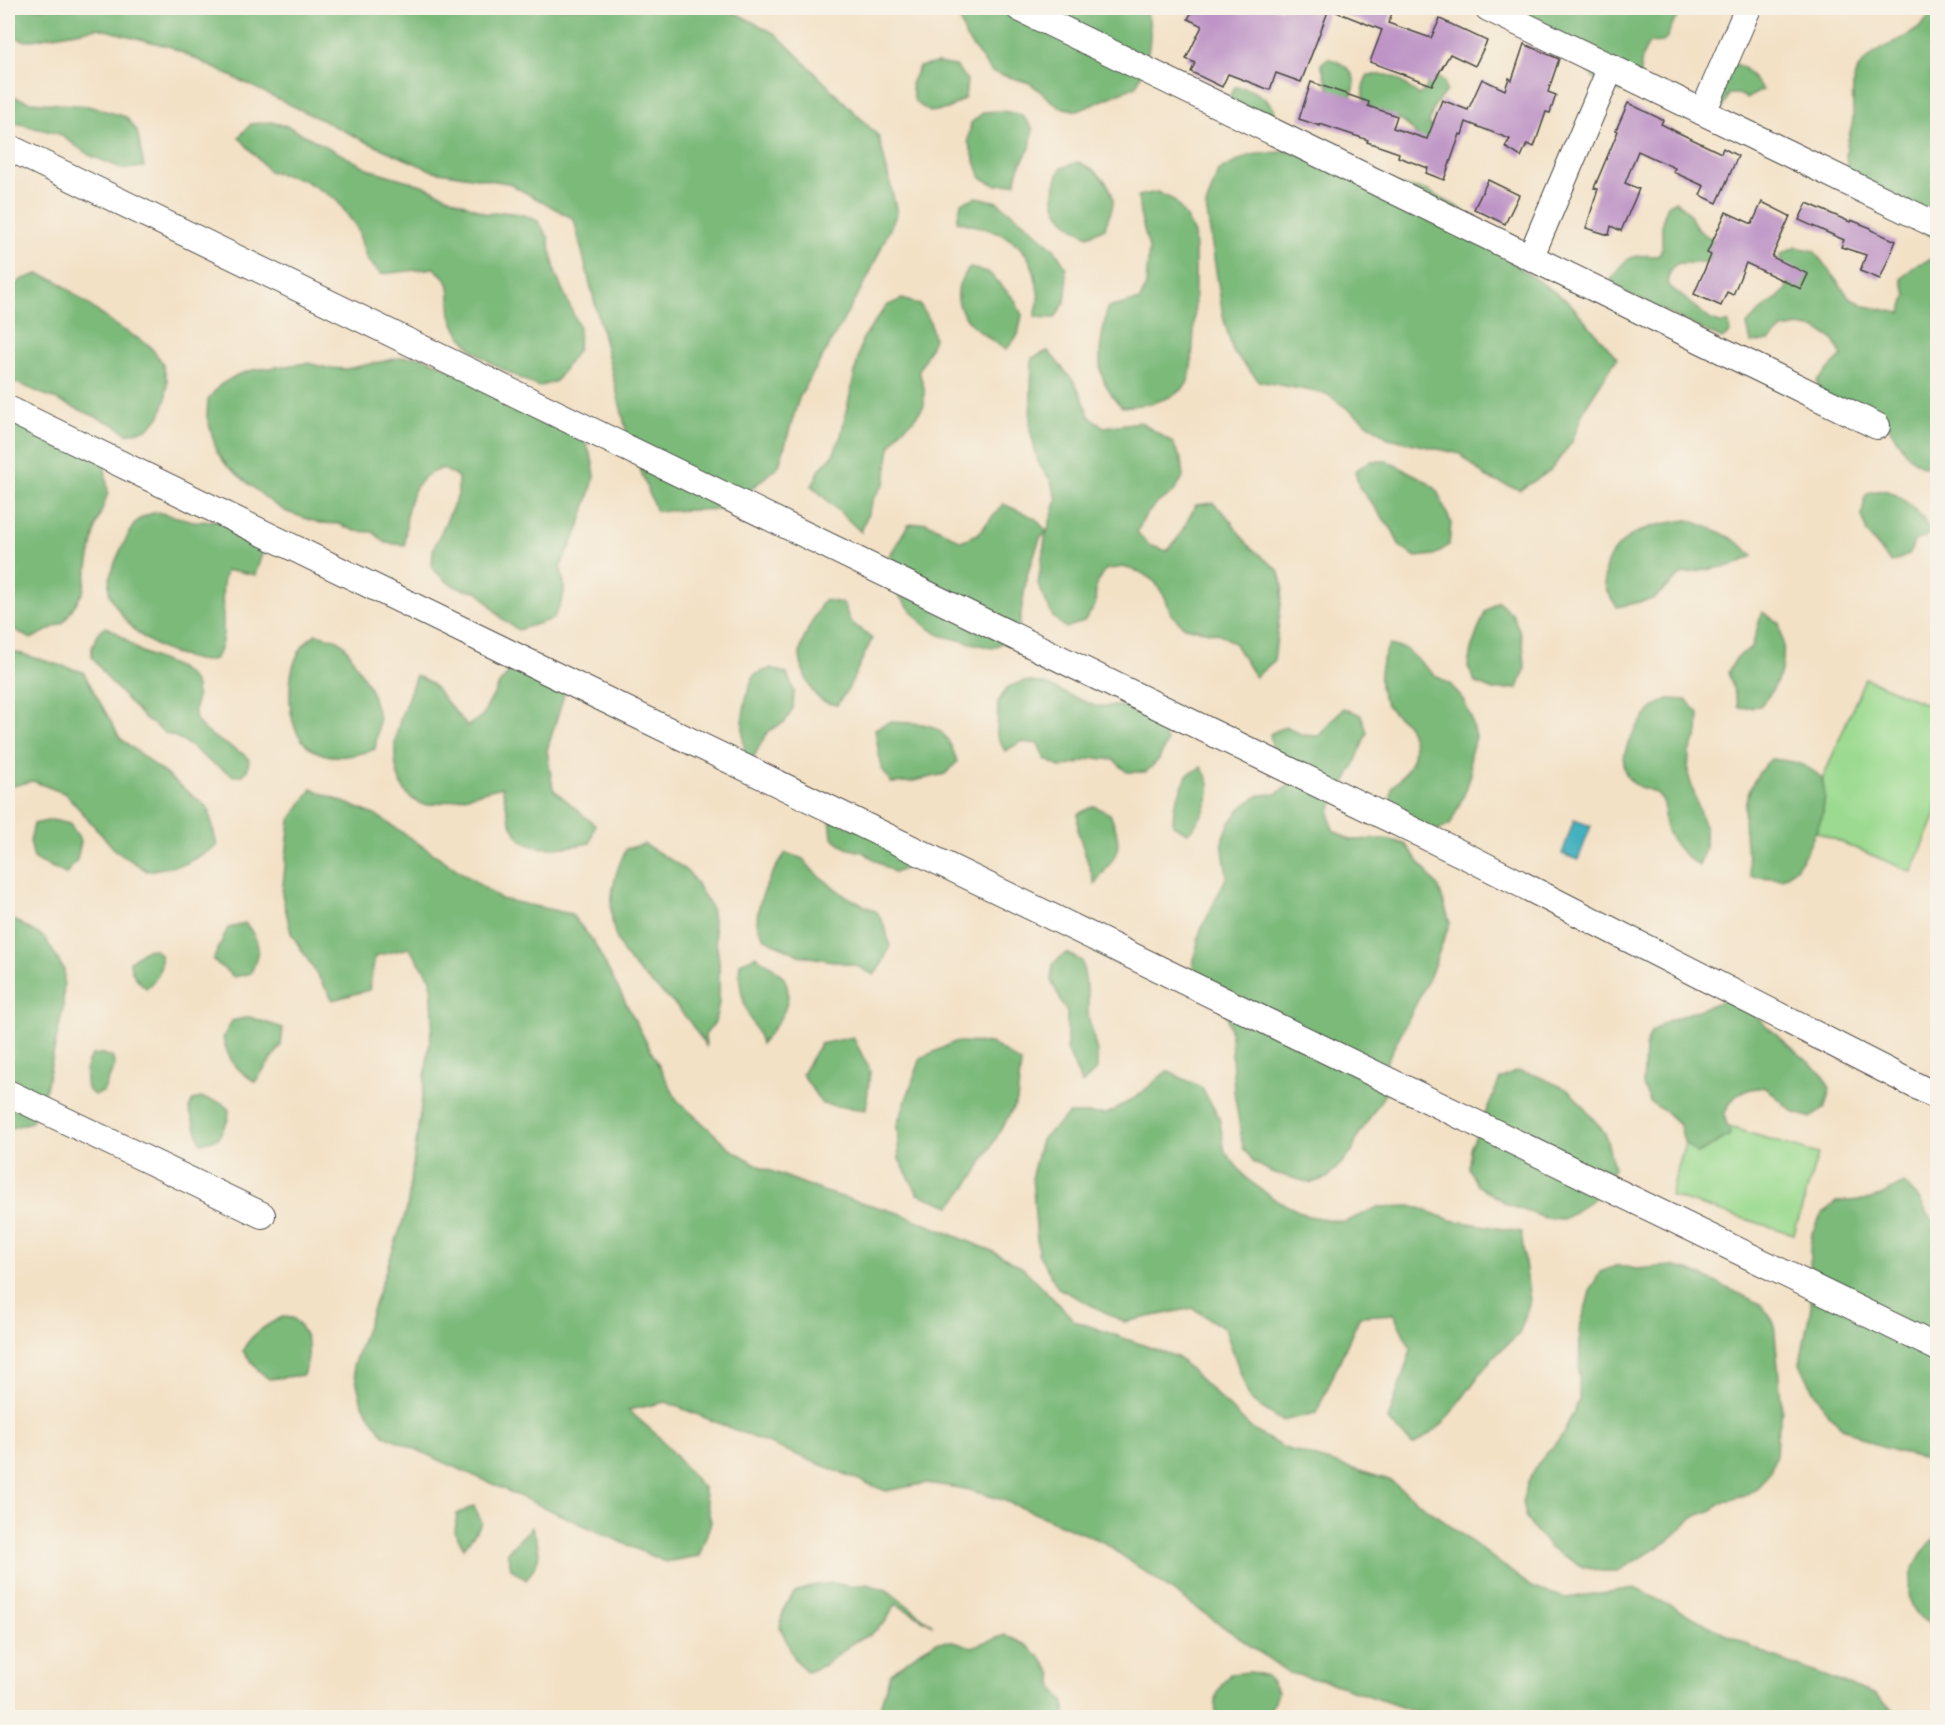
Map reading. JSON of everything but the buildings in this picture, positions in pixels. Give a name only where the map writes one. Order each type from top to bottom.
[{"type":"street","points":[[1019,8],[1877,426]]},
{"type":"street","points":[[1488,8],[1938,226]]},
{"type":"street","points":[[1704,112],[1748,8]]},
{"type":"street","points":[[1531,256],[1611,67]]},
{"type":"street","points":[[8,147],[1472,859],[1938,1096]]},
{"type":"street","points":[[8,409],[1938,1348]]},
{"type":"street","points":[[8,1093],[262,1215]]},
{"type":"green space","points":[[8,8],[726,8],[776,34],[879,137],[897,213],[868,277],[799,398],[779,465],[728,509],[656,511],[629,441],[574,219],[508,183],[433,171],[369,143],[171,47],[98,28],[26,41],[8,35]]},
{"type":"green space","points":[[956,8],[1145,8],[1150,27],[1147,58],[1136,86],[1078,111],[1059,107],[1030,83],[992,72],[966,38]]},
{"type":"green space","points":[[1484,8],[1687,8],[1674,21],[1663,42],[1649,43],[1642,59],[1638,88],[1621,92],[1599,83],[1579,58]]},
{"type":"green space","points":[[1931,8],[1937,8],[1937,239],[1895,217],[1849,183],[1846,160],[1853,119],[1853,86],[1859,68],[1876,52],[1920,27]]},
{"type":"green space","points":[[1328,58],[1342,64],[1352,73],[1354,85],[1349,100],[1329,89],[1321,64]]},
{"type":"green space","points":[[937,63],[955,66],[967,80],[965,98],[948,109],[930,112],[915,102],[911,84],[919,67]]},
{"type":"green space","points":[[1735,64],[1744,68],[1763,90],[1747,98],[1738,94],[1729,94],[1721,112],[1708,86]]},
{"type":"green space","points":[[1368,75],[1387,75],[1396,78],[1419,95],[1426,89],[1428,80],[1436,76],[1444,82],[1446,91],[1434,106],[1429,124],[1441,138],[1422,144],[1412,129],[1402,121],[1369,106],[1364,99],[1363,91]]},
{"type":"green space","points":[[1235,87],[1246,88],[1261,96],[1274,108],[1274,117],[1252,116],[1231,103],[1230,95]]},
{"type":"green space","points":[[8,95],[30,102],[88,106],[126,117],[137,131],[144,167],[124,169],[89,155],[59,134],[8,121]]},
{"type":"green space","points":[[1002,111],[1022,115],[1033,129],[1030,148],[1020,165],[1015,183],[996,185],[981,178],[968,141],[971,123],[984,112]]},
{"type":"green space","points":[[271,122],[287,126],[371,170],[422,185],[487,214],[503,212],[521,214],[538,221],[548,237],[556,275],[579,327],[578,349],[556,381],[539,387],[499,368],[475,351],[457,328],[451,314],[449,285],[434,268],[381,274],[367,260],[357,228],[336,199],[304,180],[269,171],[239,137],[251,124]]},
{"type":"green space","points":[[1289,151],[1357,177],[1428,191],[1460,208],[1508,260],[1569,302],[1617,358],[1584,409],[1572,442],[1550,471],[1520,490],[1487,478],[1460,454],[1388,438],[1327,394],[1259,381],[1233,352],[1223,316],[1206,206],[1218,171],[1250,155]]},
{"type":"green space","points":[[1078,162],[1101,176],[1112,193],[1113,200],[1105,228],[1088,236],[1068,223],[1057,209],[1054,200],[1056,180],[1061,168]]},
{"type":"green space","points":[[1157,192],[1174,200],[1194,234],[1195,301],[1192,362],[1186,385],[1180,391],[1157,402],[1122,407],[1112,395],[1101,372],[1102,336],[1107,308],[1140,300],[1146,285],[1149,248],[1138,196]]},
{"type":"green space","points":[[977,197],[997,202],[1029,226],[1056,251],[1065,266],[1067,284],[1065,302],[1055,318],[1035,317],[1038,296],[1035,276],[1031,263],[1016,243],[995,232],[957,221],[961,203]]},
{"type":"green space","points":[[1675,201],[1686,209],[1698,229],[1721,248],[1707,261],[1677,264],[1669,274],[1667,284],[1711,320],[1729,323],[1730,333],[1722,339],[1625,292],[1611,280],[1620,266],[1629,259],[1658,256],[1662,248],[1662,222],[1668,205]]},
{"type":"green space","points":[[1796,247],[1814,251],[1849,297],[1865,306],[1901,313],[1907,295],[1901,279],[1916,265],[1937,257],[1937,469],[1920,465],[1906,453],[1886,423],[1820,400],[1817,381],[1842,356],[1833,339],[1817,329],[1799,326],[1782,329],[1769,341],[1751,343],[1747,325],[1787,289],[1787,271],[1779,255]]},
{"type":"green space","points":[[969,268],[988,272],[1014,299],[1022,315],[1018,335],[1006,350],[971,324],[960,307],[959,285]]},
{"type":"green space","points":[[38,274],[56,280],[115,325],[149,345],[162,362],[167,380],[166,398],[160,416],[147,429],[127,434],[115,425],[8,379],[8,291],[21,280]]},
{"type":"green space","points":[[902,299],[920,305],[930,321],[934,339],[919,371],[924,388],[924,406],[900,431],[890,447],[885,483],[874,497],[861,532],[812,486],[820,469],[833,455],[841,436],[862,340],[886,306]]},
{"type":"green space","points":[[1048,351],[1074,382],[1089,416],[1104,427],[1140,422],[1172,442],[1181,459],[1183,477],[1173,493],[1157,503],[1145,516],[1137,532],[1149,545],[1167,551],[1178,538],[1196,505],[1213,503],[1226,515],[1248,545],[1278,570],[1283,587],[1274,661],[1255,677],[1235,644],[1220,634],[1184,627],[1171,614],[1165,597],[1155,582],[1140,572],[1123,567],[1105,570],[1096,586],[1095,606],[1084,621],[1066,628],[1053,617],[1038,584],[1046,533],[1040,538],[1027,575],[1019,626],[1008,640],[992,648],[939,635],[923,624],[899,596],[891,576],[889,557],[908,525],[926,522],[961,541],[978,534],[1003,504],[1035,518],[1047,532],[1057,499],[1050,479],[1039,465],[1030,429],[1032,358]]},
{"type":"green space","points":[[404,357],[422,357],[578,423],[592,459],[595,476],[578,531],[560,567],[564,594],[553,619],[518,630],[502,619],[479,592],[464,590],[453,585],[432,568],[433,550],[458,495],[458,477],[442,468],[418,484],[410,500],[405,545],[386,543],[373,532],[355,531],[339,524],[320,523],[287,512],[272,503],[227,466],[217,452],[207,417],[208,399],[220,385],[237,375],[253,370],[308,363],[327,368],[346,369]]},
{"type":"green space","points":[[8,414],[104,459],[108,493],[96,526],[83,592],[64,622],[31,639],[8,626]]},
{"type":"green space","points":[[1370,461],[1387,461],[1421,478],[1436,489],[1451,523],[1449,545],[1434,555],[1416,557],[1400,547],[1393,531],[1359,487],[1355,471]]},
{"type":"green space","points":[[1882,490],[1896,495],[1910,505],[1922,518],[1929,531],[1928,536],[1914,541],[1910,554],[1891,563],[1867,533],[1862,516],[1865,497],[1868,493]]},
{"type":"green space","points":[[157,512],[197,522],[234,518],[263,541],[263,551],[255,575],[226,571],[222,593],[222,637],[216,658],[212,660],[203,661],[178,655],[147,640],[130,625],[110,596],[111,572],[132,527],[143,517]]},
{"type":"green space","points":[[1688,520],[1731,538],[1753,556],[1734,565],[1682,574],[1653,599],[1617,607],[1607,591],[1604,579],[1609,558],[1616,549],[1624,541],[1644,529]]},
{"type":"green space","points":[[824,600],[843,603],[850,621],[872,639],[848,689],[837,705],[824,701],[816,695],[806,677],[800,657],[804,640]]},
{"type":"green space","points":[[1498,601],[1512,614],[1520,632],[1525,670],[1518,688],[1493,690],[1476,683],[1468,667],[1471,649],[1485,612]]},
{"type":"green space","points":[[1762,612],[1779,623],[1783,647],[1782,667],[1774,687],[1760,706],[1739,708],[1728,672],[1737,657],[1752,647]]},
{"type":"green space","points":[[106,627],[140,651],[177,667],[190,677],[195,684],[197,694],[196,719],[204,730],[216,739],[249,758],[248,768],[243,775],[234,776],[143,717],[109,680],[92,657],[92,648],[99,631]]},
{"type":"green space","points":[[316,634],[338,640],[345,646],[371,690],[379,719],[375,749],[340,756],[325,755],[312,749],[302,740],[295,728],[291,711],[291,674],[299,652]]},
{"type":"green space","points":[[1389,645],[1406,649],[1433,674],[1451,685],[1464,701],[1476,737],[1470,755],[1471,774],[1466,790],[1450,825],[1433,832],[1398,822],[1390,805],[1392,787],[1409,767],[1414,744],[1408,726],[1393,712],[1382,694],[1380,670]]},
{"type":"green space","points":[[8,650],[83,672],[120,738],[208,808],[217,846],[185,864],[147,871],[116,851],[66,794],[33,781],[8,787]]},
{"type":"green space","points":[[513,668],[565,674],[564,695],[547,750],[553,789],[595,825],[590,843],[545,848],[536,847],[521,840],[511,822],[502,787],[426,805],[410,796],[400,781],[396,763],[396,736],[416,675],[432,684],[467,726],[482,716],[500,683]]},
{"type":"green space","points":[[771,668],[787,674],[794,691],[793,708],[785,722],[768,731],[748,767],[743,732],[746,698],[754,675]]},
{"type":"green space","points":[[1865,678],[1937,709],[1937,812],[1912,872],[1803,826]]},
{"type":"green space","points":[[1024,681],[1044,684],[1095,706],[1131,706],[1147,711],[1161,724],[1167,742],[1159,759],[1146,772],[1127,772],[1114,760],[1095,758],[1061,768],[1045,759],[1038,744],[1021,742],[1005,751],[997,736],[998,702],[1008,687]]},
{"type":"green space","points":[[1668,699],[1686,700],[1699,713],[1698,733],[1689,752],[1688,774],[1705,829],[1705,848],[1699,866],[1681,852],[1668,834],[1665,827],[1664,805],[1660,796],[1636,785],[1628,777],[1624,768],[1627,746],[1638,725],[1654,708]]},
{"type":"green space","points":[[1344,708],[1361,715],[1367,732],[1354,766],[1329,812],[1333,830],[1350,840],[1386,839],[1405,844],[1439,888],[1450,923],[1430,976],[1386,1063],[1388,1089],[1358,1136],[1352,1152],[1327,1178],[1311,1183],[1271,1172],[1254,1162],[1243,1148],[1234,1091],[1231,1035],[1227,1016],[1201,987],[1192,970],[1200,932],[1227,876],[1222,842],[1229,824],[1242,807],[1259,795],[1276,794],[1293,783],[1273,752],[1270,734],[1286,726],[1302,735],[1319,736]]},
{"type":"green space","points":[[889,722],[924,724],[940,731],[947,738],[957,762],[945,774],[909,782],[891,783],[881,767],[875,729]]},
{"type":"green space","points":[[1771,759],[1793,762],[1810,769],[1822,778],[1825,796],[1822,817],[1807,851],[1796,868],[1782,879],[1751,876],[1744,828],[1744,813],[1751,786],[1759,772]]},
{"type":"green space","points":[[1201,767],[1209,783],[1208,798],[1197,823],[1188,833],[1173,825],[1174,807],[1187,775]]},
{"type":"green space","points":[[312,789],[379,817],[501,899],[571,914],[593,941],[677,1100],[732,1150],[763,1168],[828,1193],[899,1213],[992,1251],[1023,1268],[1075,1321],[1177,1357],[1253,1430],[1284,1448],[1389,1480],[1533,1588],[1566,1598],[1635,1588],[1768,1655],[1876,1695],[1902,1717],[1430,1717],[1329,1682],[1289,1673],[1103,1542],[1003,1500],[966,1489],[927,1483],[886,1491],[666,1402],[628,1410],[657,1435],[703,1488],[711,1522],[699,1556],[665,1562],[384,1435],[362,1404],[353,1366],[407,1209],[433,1018],[431,979],[409,948],[375,956],[369,990],[333,1000],[291,933],[282,894],[290,820]]},
{"type":"green space","points":[[1094,806],[1110,814],[1118,844],[1113,858],[1095,884],[1078,832],[1078,814]]},
{"type":"green space","points":[[830,819],[906,848],[910,866],[895,873],[863,852],[846,848],[832,837]]},
{"type":"green space","points":[[52,820],[70,824],[81,841],[77,860],[66,874],[34,859],[30,841],[34,824]]},
{"type":"green space","points":[[644,844],[690,874],[711,907],[719,961],[719,1002],[715,1022],[705,1035],[706,1046],[678,1008],[628,959],[615,933],[611,905],[620,862],[626,849]]},
{"type":"green space","points":[[786,853],[803,859],[814,872],[844,895],[877,912],[885,927],[890,946],[874,975],[855,965],[799,955],[765,939],[757,923],[760,904],[771,876]]},
{"type":"green space","points":[[14,920],[45,938],[64,970],[63,1008],[46,1088],[32,1122],[8,1129],[8,924]]},
{"type":"green space","points":[[245,923],[257,941],[258,953],[251,973],[234,977],[213,960],[228,928]]},
{"type":"green space","points":[[155,949],[161,956],[161,966],[154,981],[146,988],[135,976],[130,961],[145,950]]},
{"type":"green space","points":[[1066,953],[1082,961],[1088,996],[1088,1015],[1097,1052],[1097,1069],[1082,1084],[1067,1049],[1067,1013],[1051,980],[1053,964]]},
{"type":"green space","points":[[756,956],[780,973],[788,989],[786,1006],[761,1044],[744,1003],[740,977],[740,963]]},
{"type":"green space","points":[[1733,997],[1820,1072],[1830,1088],[1825,1107],[1811,1118],[1793,1112],[1766,1087],[1740,1093],[1731,1101],[1724,1115],[1730,1135],[1698,1154],[1684,1142],[1680,1125],[1650,1102],[1643,1085],[1645,1048],[1651,1032],[1665,1022]]},
{"type":"green space","points":[[249,1017],[283,1028],[281,1046],[255,1082],[234,1064],[223,1038],[232,1021]]},
{"type":"green space","points":[[853,1037],[870,1071],[866,1110],[822,1104],[802,1074],[820,1044]]},
{"type":"green space","points":[[955,1042],[991,1043],[1021,1063],[1017,1101],[975,1175],[951,1206],[918,1194],[899,1159],[897,1125],[921,1058]]},
{"type":"green space","points":[[102,1054],[112,1057],[115,1065],[103,1092],[94,1095],[87,1089],[86,1067],[92,1055]]},
{"type":"green space","points":[[1167,1071],[1201,1087],[1219,1117],[1225,1152],[1247,1179],[1276,1200],[1308,1216],[1345,1222],[1378,1207],[1414,1206],[1450,1220],[1521,1232],[1530,1302],[1519,1334],[1492,1358],[1443,1424],[1413,1445],[1388,1420],[1411,1350],[1394,1314],[1360,1316],[1316,1413],[1282,1421],[1250,1400],[1225,1329],[1193,1308],[1124,1322],[1058,1288],[1038,1253],[1032,1175],[1041,1140],[1069,1114],[1107,1114],[1138,1096]]},
{"type":"green space","points":[[1517,1071],[1535,1075],[1569,1090],[1605,1133],[1614,1168],[1606,1185],[1594,1198],[1564,1219],[1545,1218],[1509,1205],[1477,1185],[1469,1169],[1470,1149],[1500,1079]]},
{"type":"green space","points":[[202,1098],[222,1103],[229,1110],[228,1120],[218,1138],[201,1143],[189,1109],[193,1100]]},
{"type":"green space","points":[[1693,1116],[1818,1154],[1794,1234],[1670,1196]]},
{"type":"green space","points":[[1904,1183],[1917,1196],[1937,1229],[1937,1463],[1875,1445],[1842,1427],[1828,1414],[1800,1363],[1811,1306],[1812,1233],[1822,1214],[1836,1202],[1873,1199]]},
{"type":"green space","points":[[1618,1265],[1636,1269],[1672,1266],[1692,1271],[1761,1304],[1774,1322],[1782,1412],[1776,1454],[1770,1471],[1759,1486],[1744,1496],[1726,1501],[1710,1511],[1693,1517],[1667,1542],[1618,1571],[1601,1571],[1583,1567],[1550,1548],[1526,1519],[1522,1502],[1528,1482],[1537,1465],[1561,1437],[1579,1401],[1580,1327],[1591,1288],[1600,1272]]},
{"type":"green space","points":[[283,1317],[293,1318],[299,1324],[308,1345],[308,1359],[303,1375],[269,1379],[259,1371],[243,1351],[254,1335]]},
{"type":"green space","points":[[474,1506],[482,1523],[464,1548],[455,1532],[457,1514]]},
{"type":"green space","points":[[532,1527],[538,1543],[539,1555],[526,1580],[511,1568],[507,1552]]},
{"type":"green space","points":[[1937,1537],[1937,1629],[1918,1615],[1909,1595],[1912,1573],[1923,1553]]},
{"type":"green space","points":[[831,1583],[849,1586],[867,1584],[887,1590],[933,1625],[896,1604],[885,1622],[871,1634],[854,1642],[824,1665],[807,1672],[795,1659],[780,1627],[784,1608],[794,1593],[812,1586]]},
{"type":"green space","points":[[1005,1635],[1026,1645],[1041,1658],[1052,1674],[1054,1689],[1065,1703],[1065,1717],[881,1717],[879,1710],[890,1674],[920,1651],[937,1642],[954,1641],[972,1647]]},
{"type":"green space","points":[[1250,1672],[1267,1676],[1278,1691],[1267,1717],[1216,1717],[1217,1694],[1226,1679],[1230,1674]]},
{"type":"water","points":[[1574,820],[1591,826],[1578,860],[1562,854]]}]
